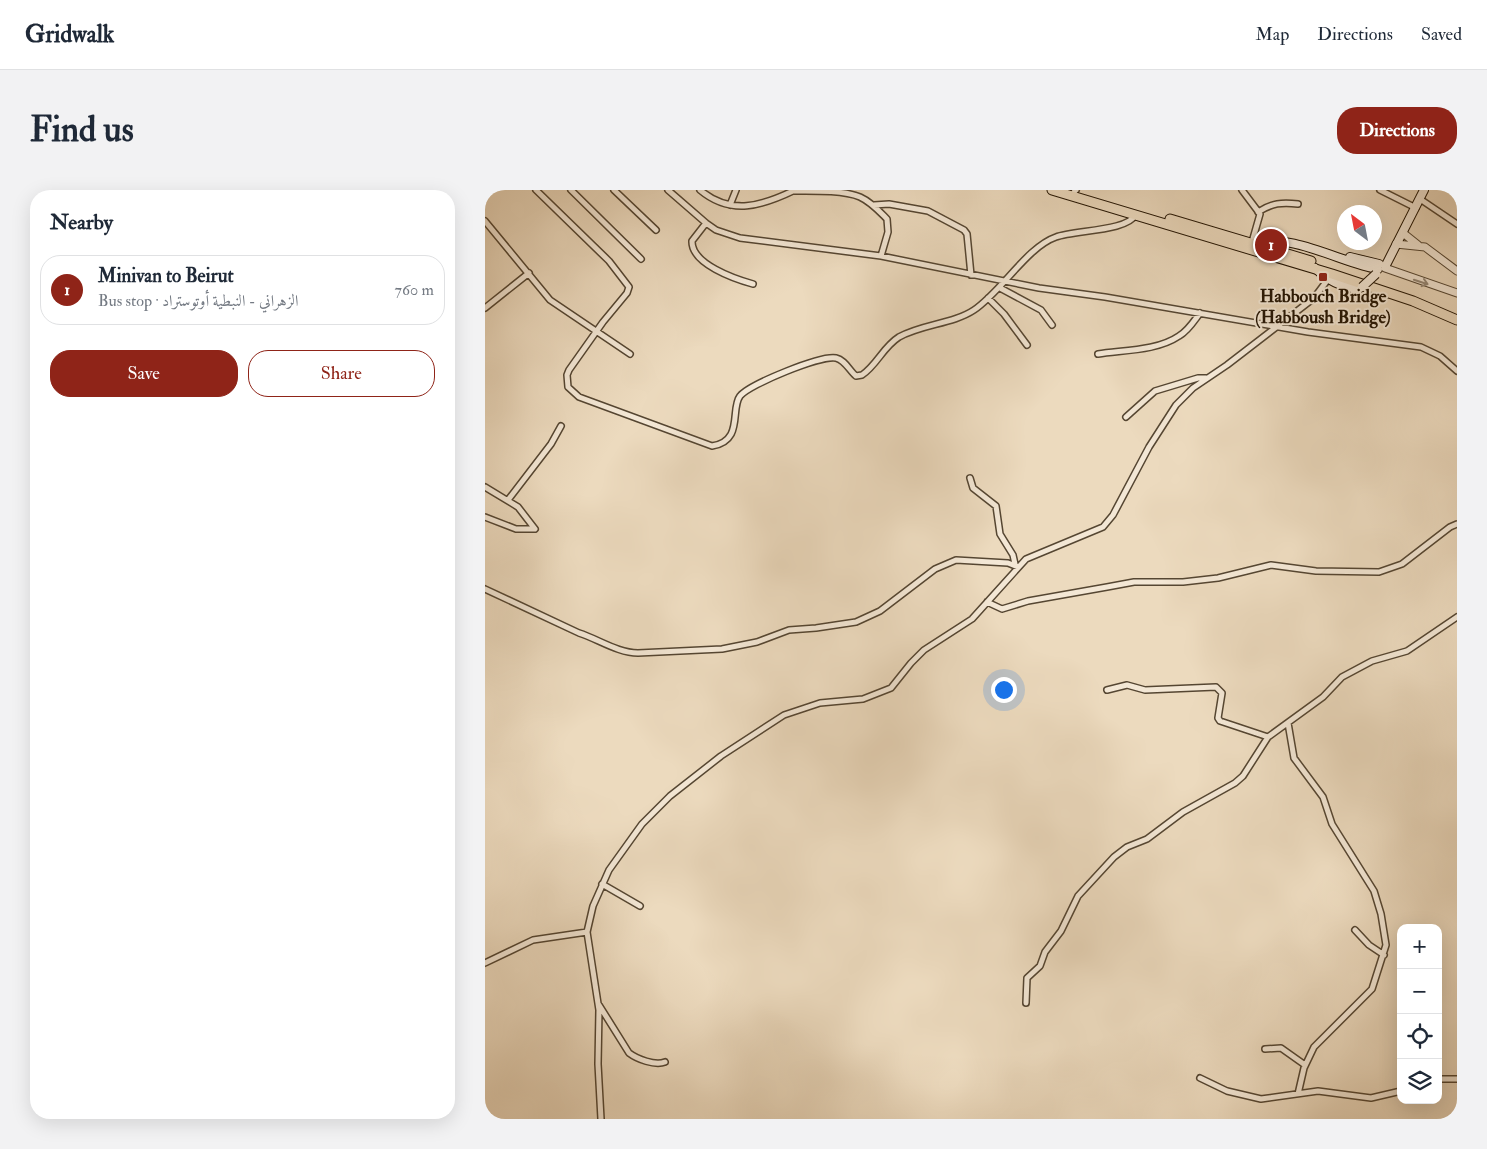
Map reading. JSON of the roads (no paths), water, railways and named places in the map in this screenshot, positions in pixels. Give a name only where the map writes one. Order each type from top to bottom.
[{"type":"highway","points":[[1052,190],[1074,192],[1135,215],[1315,268],[1330,277],[1413,301],[1457,320]]},
{"type":"highway","points":[[1095,201],[1257,244],[1457,313]]},
{"type":"main road","points":[[1330,277],[1354,289],[1362,286],[1381,268],[1403,234],[1424,190]]},
{"type":"main road","points":[[1257,244],[1279,240],[1331,254],[1341,260],[1381,268]]},
{"type":"street","points":[[536,190],[609,261],[628,283],[627,293],[597,330],[567,375],[568,387],[572,392],[712,446],[719,445],[732,431],[738,398],[743,393],[776,377],[819,360],[832,358],[842,360],[856,376],[862,375],[887,346],[899,337],[938,322],[966,315],[1000,288],[1037,248],[1047,242],[1072,233],[1127,223],[1135,215]]},
{"type":"street","points":[[571,190],[641,258]]},
{"type":"street","points":[[614,190],[657,230]]},
{"type":"street","points":[[668,190],[716,230],[740,238],[881,256],[1039,288],[1105,296],[1278,326],[1421,347],[1440,356],[1457,371]]},
{"type":"street","points":[[701,190],[719,203],[749,206],[794,190],[859,196],[874,205],[887,219],[888,232],[881,256]]},
{"type":"street","points":[[730,205],[736,190]]},
{"type":"street","points":[[1242,190],[1260,216],[1257,244]]},
{"type":"street","points":[[1380,190],[1416,208]]},
{"type":"street","points":[[1421,199],[1457,224]]},
{"type":"street","points":[[1258,212],[1275,203],[1298,204]]},
{"type":"street","points":[[874,205],[889,204],[928,211],[964,230],[967,236],[971,274]]},
{"type":"street","points":[[485,221],[550,300],[597,330],[629,354]]},
{"type":"street","points":[[706,223],[692,241],[694,249],[708,265],[716,270],[753,284]]},
{"type":"street","points":[[1403,234],[1418,245],[1435,253],[1457,271]]},
{"type":"street","points":[[1395,246],[1418,245]]},
{"type":"street","points":[[1381,268],[1457,293]]},
{"type":"street","points":[[485,308],[529,273]]},
{"type":"street","points":[[601,1119],[598,1005],[587,932],[590,914],[602,884],[616,859],[650,815],[670,796],[721,756],[793,711],[820,703],[863,700],[886,691],[895,684],[917,656],[965,625],[987,602],[1016,566],[1032,556],[1094,532],[1105,525],[1169,412],[1185,395],[1313,298],[1330,277]]},
{"type":"street","points":[[1000,288],[1041,310],[1052,325]]},
{"type":"street","points":[[988,298],[1004,314],[1027,345]]},
{"type":"street","points":[[1098,354],[1154,346],[1171,341],[1185,332],[1200,313]]},
{"type":"street","points":[[1125,417],[1155,391],[1198,378],[1207,378]]},
{"type":"street","points":[[508,500],[551,444],[561,426]]},
{"type":"street","points":[[970,478],[975,490],[990,499],[996,506],[1000,534],[1013,555],[1016,566]]},
{"type":"street","points":[[485,487],[518,507],[535,529],[516,529],[485,517]]},
{"type":"street","points":[[987,602],[1002,609],[1028,601],[1107,586],[1134,582],[1183,582],[1218,578],[1271,565],[1316,571],[1379,572],[1401,564],[1450,526],[1457,524]]},
{"type":"street","points":[[485,589],[579,634],[631,653],[723,650],[757,642],[789,630],[816,628],[869,618],[919,583],[935,569],[955,560],[1016,566]]},
{"type":"street","points":[[1026,1003],[1027,978],[1040,966],[1045,952],[1061,931],[1078,896],[1105,866],[1127,847],[1147,839],[1183,812],[1235,783],[1243,776],[1268,737],[1323,697],[1342,677],[1372,661],[1407,651],[1457,617]]},
{"type":"street","points":[[1107,690],[1127,685],[1145,690],[1216,687],[1222,693],[1218,715],[1220,721],[1268,737]]},
{"type":"street","points":[[1287,723],[1294,758],[1323,796],[1332,824],[1374,891],[1384,928],[1386,945],[1370,993],[1314,1047],[1305,1065],[1298,1094]]},
{"type":"street","points":[[602,884],[640,906]]},
{"type":"street","points":[[1355,930],[1369,945],[1384,955]]},
{"type":"street","points":[[485,963],[533,940],[587,932]]},
{"type":"street","points":[[598,1005],[629,1052],[637,1058],[657,1063],[665,1062]]},
{"type":"street","points":[[1265,1049],[1281,1048],[1305,1065]]},
{"type":"street","points":[[1200,1078],[1213,1086],[1253,1099],[1318,1091],[1371,1098],[1388,1096],[1397,1093]]},
{"type":"street","points":[[1442,1079],[1457,1079]]},
{"type":"place","name":"Minivan to Beirut","points":[[1271,245]]},
{"type":"place","name":"Habbouch Bridge (Habboush Bridge)","points":[[1323,277]]}]
